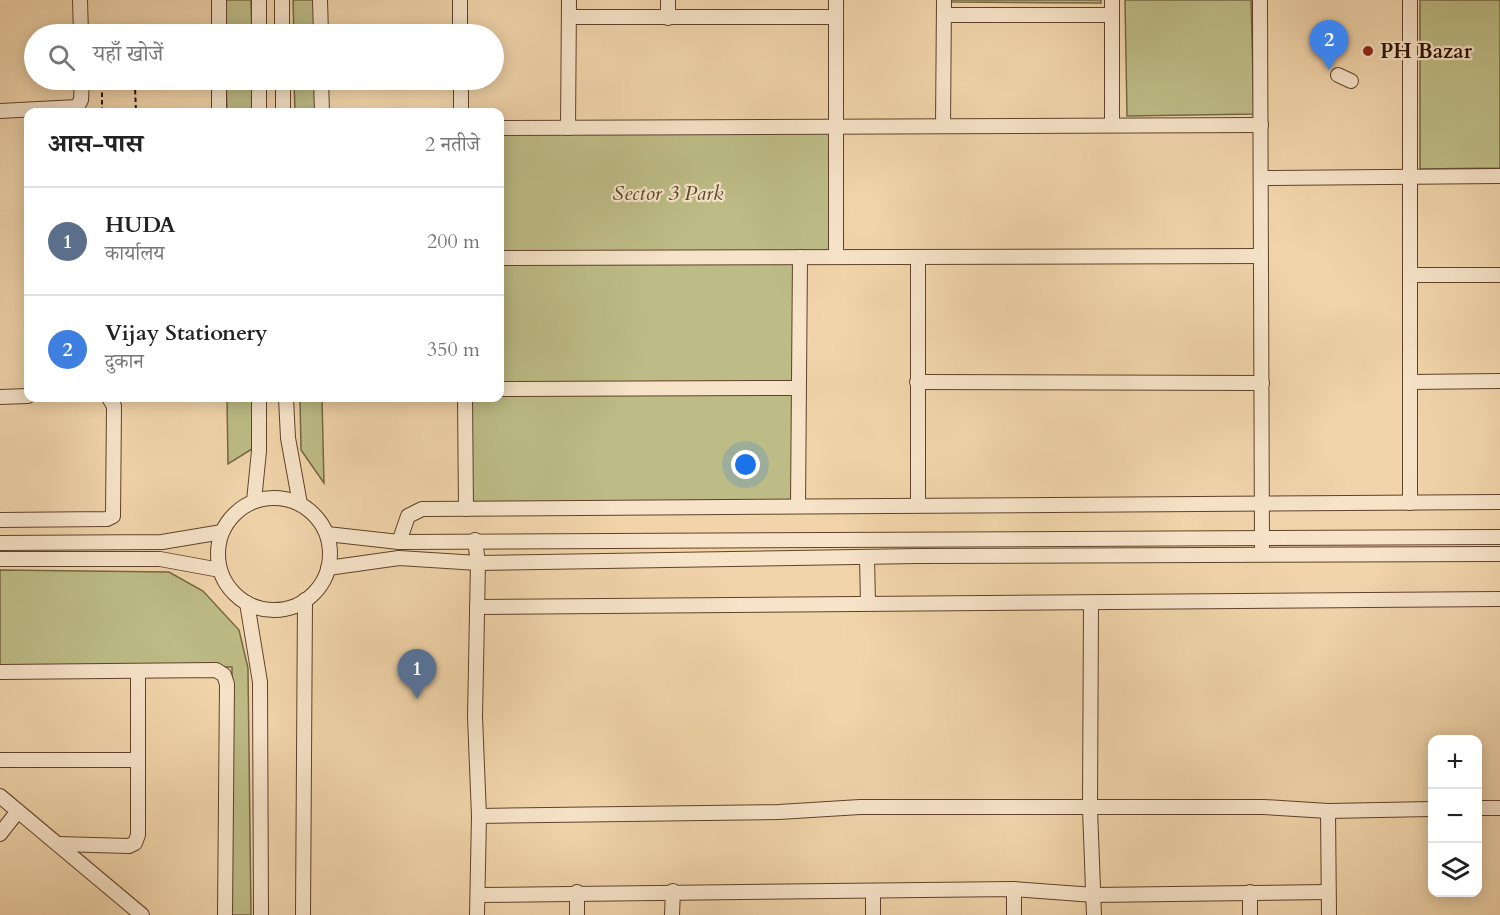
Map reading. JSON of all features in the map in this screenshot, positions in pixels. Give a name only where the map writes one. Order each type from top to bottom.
[{"type":"street","points":[[80,0],[81,24]]},
{"type":"street","points":[[219,0],[219,24]]},
{"type":"street","points":[[259,0],[259,24]]},
{"type":"street","points":[[282,0],[282,24]]},
{"type":"street","points":[[320,0],[321,24]]},
{"type":"street","points":[[460,0],[460,24]]},
{"type":"street","points":[[568,128],[569,0]]},
{"type":"street","points":[[668,0],[668,18]]},
{"type":"street","points":[[836,257],[837,0]]},
{"type":"street","points":[[943,126],[944,0]]},
{"type":"street","points":[[1112,0],[1112,125]]},
{"type":"street","points":[[1260,0],[1262,556]]},
{"type":"street","points":[[1410,0],[1410,503]]},
{"type":"street","points":[[944,15],[1112,15]]},
{"type":"street","points":[[569,16],[836,17]]},
{"type":"street","points":[[70,108],[77,107],[81,100],[82,90]]},
{"type":"street","points":[[219,90],[219,108]]},
{"type":"street","points":[[259,90],[259,108]]},
{"type":"street","points":[[283,90],[283,108]]},
{"type":"street","points":[[321,90],[321,108]]},
{"type":"street","points":[[460,90],[461,108]]},
{"type":"street","points":[[0,111],[24,111]]},
{"type":"street","points":[[504,128],[1261,125]]},
{"type":"street","points":[[1261,178],[1500,176]]},
{"type":"street","points":[[504,258],[1261,256]]},
{"type":"street","points":[[798,506],[800,257]]},
{"type":"street","points":[[918,257],[918,504]]},
{"type":"street","points":[[1410,275],[1500,275]]},
{"type":"street","points":[[1410,382],[1500,381]]},
{"type":"street","points":[[918,382],[1262,383]]},
{"type":"street","points":[[504,389],[798,388]]},
{"type":"street","points":[[0,397],[24,396]]},
{"type":"street","points":[[0,520],[107,519],[113,516],[114,406],[112,402]]},
{"type":"street","points":[[254,501],[259,451],[259,402]]},
{"type":"street","points":[[286,402],[288,438],[300,504]]},
{"type":"street","points":[[465,402],[466,509]]},
{"type":"street","points":[[277,498],[300,504],[311,512],[327,534],[330,551],[328,568],[323,581],[305,600],[276,610],[261,609],[247,603],[226,583],[220,570],[218,551],[222,532],[240,508],[254,501],[277,498]]},
{"type":"street","points":[[399,542],[408,516],[414,511],[466,509],[918,504],[1500,502]]},
{"type":"street","points":[[0,543],[162,542],[222,532]]},
{"type":"street","points":[[327,534],[399,542],[1500,537]]},
{"type":"street","points":[[474,540],[478,563],[475,717],[479,816],[477,915]]},
{"type":"street","points":[[328,568],[399,558],[478,563],[1500,554]]},
{"type":"street","points":[[867,558],[868,603]]},
{"type":"street","points":[[0,559],[160,559],[220,570]]},
{"type":"street","points":[[477,607],[1500,599]]},
{"type":"street","points":[[303,915],[305,600]]},
{"type":"street","points":[[247,603],[260,682],[261,915]]},
{"type":"street","points":[[1091,603],[1090,809],[1094,915]]},
{"type":"street","points":[[0,672],[216,670],[224,675],[227,684],[225,915]]},
{"type":"street","points":[[58,843],[129,846],[135,843],[138,835],[138,671]]},
{"type":"street","points":[[0,760],[137,760]]},
{"type":"street","points":[[0,796],[142,915]]},
{"type":"street","points":[[479,816],[779,812],[860,807],[1090,809],[1264,807],[1328,811],[1428,809]]},
{"type":"street","points":[[1482,808],[1500,808]]},
{"type":"street","points":[[0,834],[18,811]]},
{"type":"street","points":[[1328,811],[1329,915]]},
{"type":"street","points":[[478,894],[1014,889],[1094,894],[1329,892]]},
{"type":"street","points":[[1014,889],[1014,915]]},
{"type":"street","points":[[672,915],[673,891]]},
{"type":"street","points":[[577,892],[577,915]]},
{"type":"street","points":[[873,892],[873,915]]},
{"type":"street","points":[[1250,892],[1250,915]]},
{"type":"path","points":[[102,90],[102,108]]},
{"type":"path","points":[[135,90],[135,108]]},
{"type":"green space","points":[[226,0],[251,0],[252,24],[226,24]]},
{"type":"green space","points":[[293,0],[315,0],[316,24],[294,24]]},
{"type":"green space","points":[[953,0],[1101,0],[1101,3],[953,2]]},
{"type":"green space","points":[[1125,0],[1251,0],[1254,114],[1127,116]]},
{"type":"green space","points":[[1420,0],[1500,0],[1500,168],[1420,169]]},
{"type":"green space","points":[[226,90],[252,90],[252,108],[227,108]]},
{"type":"green space","points":[[294,90],[316,90],[317,108],[295,108]]},
{"type":"green space","name":"Sector 3 Park","points":[[836,127],[836,257],[800,257],[798,506],[466,509],[465,402],[504,402],[504,128]]},
{"type":"green space","points":[[227,402],[252,402],[252,449],[228,464]]},
{"type":"green space","points":[[300,402],[322,402],[324,483],[301,450]]},
{"type":"green space","points":[[0,570],[169,572],[203,591],[239,630],[248,668],[251,915],[232,915],[232,667],[0,667]]},
{"type":"place","name":"PH Bazar","points":[[1368,51]]},
{"type":"place","name":"Vijay Stationery","points":[[1329,70]]},
{"type":"place","name":"HUDA","points":[[417,699]]}]
